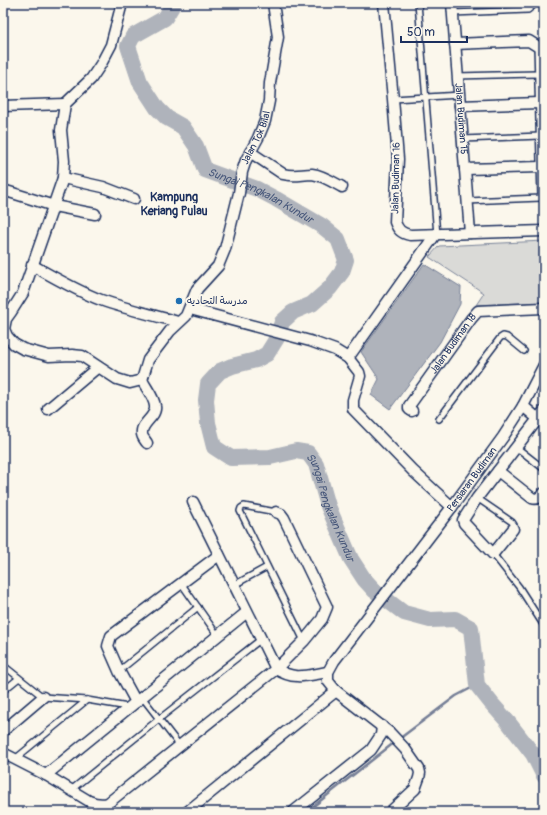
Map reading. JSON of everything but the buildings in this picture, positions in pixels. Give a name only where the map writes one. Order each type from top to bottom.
[{"type":"street","points":[[122,3],[111,45],[102,64],[91,79],[65,104],[61,130],[64,161],[63,178],[23,293],[6,319],[4,329],[7,336],[14,344],[23,349],[49,356],[72,354],[82,356],[117,379],[130,383],[142,380]]},
{"type":"street","name":"Jalan Tok Bilal","points":[[190,309],[197,289],[218,266],[232,224],[239,193],[240,180],[246,160],[265,121],[278,37],[273,3]]},
{"type":"street","name":"Jalan Budiman 16","points":[[384,3],[398,159],[395,222],[397,228],[406,234],[544,231]]},
{"type":"street","name":"Jalan Budiman 15","points":[[452,8],[470,233]]},
{"type":"street","points":[[455,44],[529,41],[537,46]]},
{"type":"street","points":[[3,106],[65,104]]},
{"type":"street","points":[[460,106],[539,104]]},
{"type":"street","points":[[250,152],[283,174],[298,176],[314,174],[342,187]]},
{"type":"street","points":[[465,169],[540,167]]},
{"type":"street","points":[[63,178],[103,187],[134,199]]},
{"type":"street","points":[[3,190],[54,206],[95,214]]},
{"type":"street","points":[[348,358],[436,234]]},
{"type":"street","points":[[32,265],[82,292],[101,300],[130,310],[178,322]]},
{"type":"street","name":"Jalan Budiman 18","points":[[412,412],[408,406],[478,311],[544,308]]},
{"type":"street","points":[[146,443],[142,434],[143,428],[156,408],[154,401],[142,380],[148,360],[170,331],[186,316],[190,309],[290,335],[335,350],[348,358],[360,376],[353,400],[353,410],[413,471],[452,507]]},
{"type":"street","name":"Persiaran Budiman","points":[[328,672],[334,661],[452,507],[503,437],[523,406],[544,365]]},
{"type":"street","points":[[48,409],[98,367]]},
{"type":"street","points":[[523,406],[541,422]]},
{"type":"street","points":[[513,529],[493,554],[464,523],[465,517],[477,498],[516,447],[541,422],[544,411]]},
{"type":"street","points":[[498,471],[532,498],[540,498],[544,493]]},
{"type":"street","points":[[193,502],[260,640],[276,669],[284,674],[294,677],[328,672],[328,681],[336,690],[386,730],[405,750],[419,769],[419,780],[412,793],[390,812]]},
{"type":"street","points":[[3,753],[46,775],[89,801],[96,804],[108,804],[276,669],[304,641],[322,619],[327,608],[284,518],[281,514],[276,512]]},
{"type":"street","points":[[136,702],[119,671],[108,646],[109,639],[219,556]]},
{"type":"street","points":[[46,775],[247,612]]},
{"type":"street","points":[[187,812],[336,690]]},
{"type":"street","points":[[3,731],[43,697]]},
{"type":"street","points":[[293,812],[372,750],[380,735],[386,730]]},
{"type":"lane","points":[[418,3],[436,234]]},
{"type":"lane","points":[[452,8],[528,10],[534,3]]},
{"type":"lane","points":[[468,201],[541,198],[537,46]]},
{"type":"lane","points":[[457,76],[538,74]]},
{"type":"lane","points":[[393,99],[460,96]]},
{"type":"lane","points":[[462,139],[540,136]]},
{"type":"lane","points":[[439,419],[500,338],[503,336],[507,337],[524,351]]},
{"type":"lane","points":[[516,447],[544,469]]},
{"type":"lane","points":[[477,498],[512,522],[514,525],[513,529]]},
{"type":"lane","points":[[276,512],[244,506],[241,508],[240,513],[304,641]]},
{"type":"lane","points":[[493,554],[519,587],[544,626]]},
{"type":"lane","points":[[234,585],[267,566]]},
{"type":"lane","points":[[182,583],[218,636]]},
{"type":"lane","points":[[119,671],[198,607]]},
{"type":"lane","points":[[72,790],[159,719],[260,640]]},
{"type":"lane","points":[[3,665],[43,697],[136,702],[159,719],[180,746]]},
{"type":"lane","points":[[3,691],[19,678]]},
{"type":"lane","points":[[15,760],[87,700]]},
{"type":"shaded area","points":[[544,241],[544,292],[542,302],[476,305],[484,293],[429,257],[439,246]]},
{"type":"shaded area","points":[[424,264],[461,287],[460,304],[440,342],[390,409],[371,395],[379,379],[361,352]]},
{"type":"waterway","name":"Sungai Pengkalan Kundur","points":[[174,3],[165,18],[133,36],[128,46],[140,82],[157,108],[167,118],[183,127],[196,146],[205,170],[257,189],[322,226],[338,239],[346,260],[342,272],[330,288],[312,304],[293,312],[282,322],[277,338],[267,354],[256,360],[232,366],[220,371],[208,384],[206,400],[208,423],[214,447],[231,458],[270,457],[296,451],[308,453],[316,464],[328,506],[351,559],[364,579],[375,591],[404,613],[430,620],[455,619],[471,628],[477,685],[533,754],[544,776]]},
{"type":"waterway","points":[[399,739],[456,696],[477,685]]},
{"type":"waterway","points":[[306,812],[395,742]]},
{"type":"place","name":"مدرسة التحاديه","points":[[179,301]]},
{"type":"district","name":"Kampung Keriang Pulau","points":[[174,204]]}]
